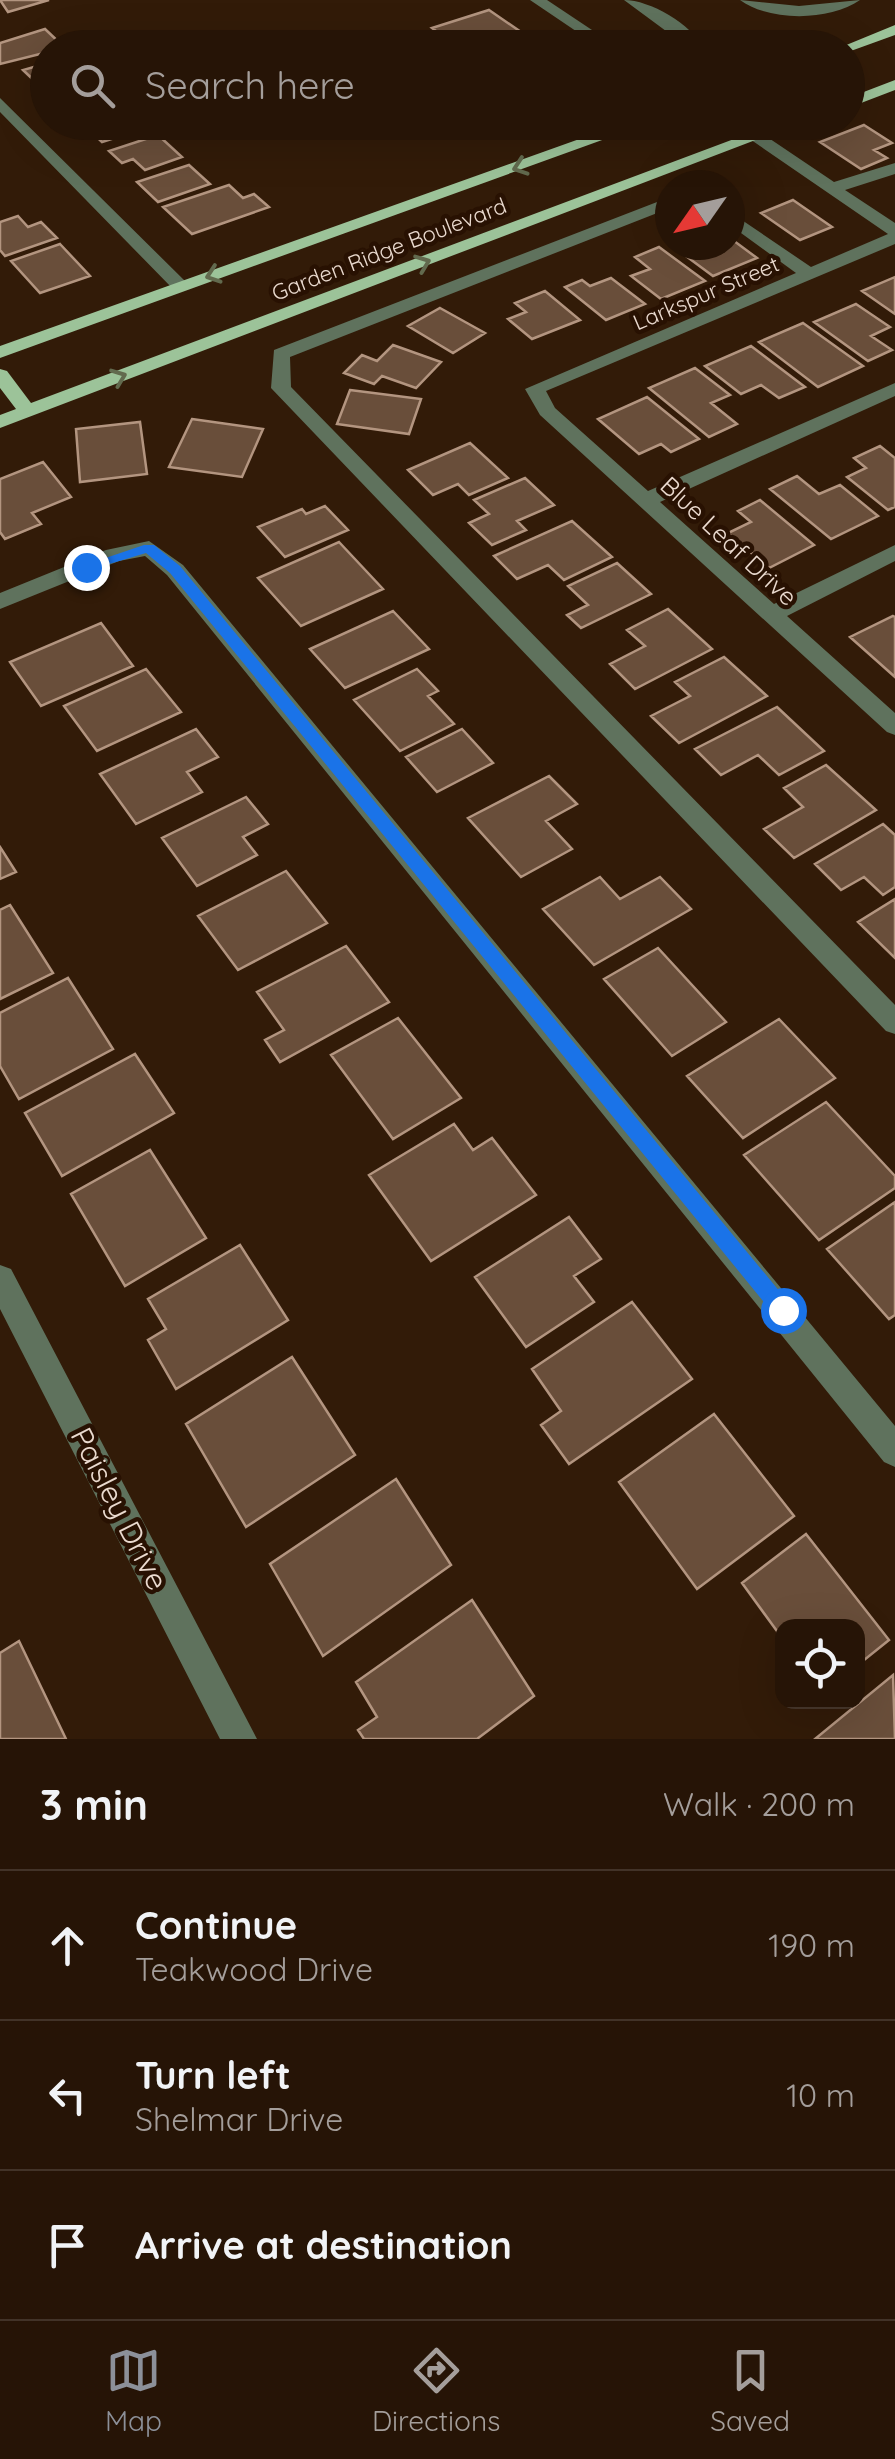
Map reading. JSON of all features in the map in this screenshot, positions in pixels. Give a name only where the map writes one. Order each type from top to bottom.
[{"type":"main road","points":[[865,41],[895,30]]},
{"type":"main road","points":[[865,96],[895,85]]},
{"type":"main road","name":"Garden Ridge Boulevard","points":[[0,352],[593,140]]},
{"type":"main road","name":"Garden Ridge Boulevard","points":[[0,422],[749,140]]},
{"type":"main road","points":[[0,375],[28,412]]},
{"type":"street","points":[[537,0],[584,30]]},
{"type":"street","points":[[631,0],[678,30]]},
{"type":"street","points":[[746,0],[774,11],[800,13],[853,0]]},
{"type":"street","points":[[0,103],[30,134]]},
{"type":"street","points":[[36,140],[180,286]]},
{"type":"street","points":[[757,140],[895,234]]},
{"type":"street","points":[[831,188],[895,168]]},
{"type":"street","points":[[655,208],[281,354],[281,388],[895,1022]]},
{"type":"street","points":[[745,228],[808,274]]},
{"type":"street","name":"Larkspur Street","points":[[535,389],[895,234]]},
{"type":"street","name":"Blue Leaf Drive","points":[[535,389],[547,411],[769,616],[895,726]]},
{"type":"street","points":[[644,500],[895,389]]},
{"type":"street","points":[[0,601],[114,555],[149,548],[175,570],[895,1452]]},
{"type":"street","points":[[769,616],[895,552]]},
{"type":"street","name":"Paisley Drive","points":[[0,1279],[239,1739]]},
{"type":"building","points":[[0,0],[49,0],[8,12]]},
{"type":"building","points":[[489,10],[518,30],[435,30],[432,28]]},
{"type":"building","points":[[30,34],[30,56],[0,64],[0,43]]},
{"type":"building","points":[[865,126],[892,143],[874,150],[887,158],[861,169],[820,142],[865,140]]},
{"type":"building","points":[[143,140],[163,140],[182,157],[145,170],[133,159],[122,163],[109,151]]},
{"type":"building","points":[[189,165],[210,184],[158,202],[137,182]]},
{"type":"building","points":[[229,185],[243,198],[254,194],[269,207],[192,234],[163,207]]},
{"type":"building","points":[[793,200],[832,227],[800,240],[761,213]]},
{"type":"building","points":[[18,216],[28,227],[41,222],[57,238],[5,256],[0,250],[0,222]]},
{"type":"building","points":[[60,244],[90,276],[40,293],[11,261]]},
{"type":"building","points":[[655,249],[655,260],[677,260],[705,281],[661,299],[631,276],[650,269],[635,257]]},
{"type":"building","points":[[745,249],[757,258],[713,276],[691,260],[745,260]]},
{"type":"building","points":[[895,277],[895,314],[862,291]]},
{"type":"building","points":[[611,278],[645,304],[606,320],[565,287],[582,280],[590,286]]},
{"type":"building","points":[[545,291],[580,320],[532,339],[508,319],[526,312],[515,303]]},
{"type":"building","points":[[856,304],[890,327],[871,336],[892,350],[868,361],[814,322]]},
{"type":"building","points":[[440,308],[485,333],[453,353],[408,326]]},
{"type":"building","points":[[803,323],[863,366],[818,387],[759,342]]},
{"type":"building","points":[[393,345],[441,362],[416,388],[382,376],[374,384],[344,373],[362,355],[377,361]]},
{"type":"building","points":[[751,346],[805,387],[779,398],[761,385],[741,394],[705,366]]},
{"type":"building","points":[[695,368],[730,395],[711,403],[737,424],[709,437],[649,388]]},
{"type":"building","points":[[350,390],[421,399],[409,434],[337,424]]},
{"type":"building","points":[[647,397],[699,439],[671,452],[661,444],[639,454],[598,419]]},
{"type":"building","points":[[192,419],[263,429],[242,477],[169,467]]},
{"type":"building","points":[[140,422],[147,474],[80,482],[76,429]]},
{"type":"building","points":[[470,443],[508,478],[469,495],[458,484],[433,495],[408,470]]},
{"type":"building","points":[[880,446],[895,458],[895,507],[888,510],[847,477],[866,468],[854,458]]},
{"type":"building","points":[[43,462],[71,497],[32,513],[41,524],[5,539],[0,532],[0,479]]},
{"type":"building","points":[[797,476],[819,494],[840,485],[878,516],[831,539],[770,489]]},
{"type":"building","points":[[525,478],[554,505],[517,521],[526,530],[492,545],[469,523],[489,514],[474,500]]},
{"type":"building","points":[[760,500],[814,545],[769,568],[728,533],[751,522],[738,511]]},
{"type":"building","points":[[325,506],[348,530],[285,557],[258,527],[302,509],[306,514]]},
{"type":"building","points":[[572,521],[612,557],[564,580],[548,565],[517,579],[494,556]]},
{"type":"building","points":[[339,542],[383,589],[301,626],[258,578]]},
{"type":"building","points":[[617,563],[651,594],[581,628],[567,615],[588,605],[568,586]]},
{"type":"building","points":[[668,609],[712,649],[635,689],[610,664],[645,646],[627,630]]},
{"type":"building","points":[[393,611],[429,649],[345,688],[310,649]]},
{"type":"building","points":[[895,617],[895,677],[850,637]]},
{"type":"building","points":[[101,623],[133,666],[41,706],[10,662]]},
{"type":"building","points":[[724,657],[767,696],[679,743],[651,716],[690,696],[675,682]]},
{"type":"building","points":[[146,669],[181,712],[97,751],[64,706]]},
{"type":"building","points":[[417,669],[438,691],[428,696],[454,724],[400,751],[354,700]]},
{"type":"building","points":[[777,707],[824,751],[779,775],[758,755],[721,775],[695,749]]},
{"type":"building","points":[[196,729],[218,757],[187,772],[202,792],[136,824],[100,774]]},
{"type":"building","points":[[462,729],[493,763],[437,792],[406,757]]},
{"type":"building","points":[[826,765],[876,810],[794,858],[764,829],[803,807],[784,788]]},
{"type":"building","points":[[549,776],[577,804],[546,821],[572,849],[521,877],[468,818]]},
{"type":"building","points":[[246,797],[268,824],[243,837],[257,855],[197,886],[162,838]]},
{"type":"building","points":[[883,824],[895,835],[895,887],[883,895],[864,877],[841,890],[815,864]]},
{"type":"building","points":[[0,847],[16,872],[0,879]]},
{"type":"building","points":[[286,871],[327,923],[238,970],[198,916]]},
{"type":"building","points":[[600,877],[620,899],[660,877],[691,909],[594,965],[543,909]]},
{"type":"building","points":[[895,899],[895,958],[858,922]]},
{"type":"building","points":[[10,905],[53,973],[0,999],[0,910]]},
{"type":"building","points":[[346,946],[389,1002],[280,1062],[265,1040],[284,1030],[257,992]]},
{"type":"building","points":[[658,948],[726,1022],[672,1056],[604,979]]},
{"type":"building","points":[[68,978],[113,1049],[19,1099],[0,1066],[0,1013]]},
{"type":"building","points":[[398,1018],[461,1098],[393,1139],[331,1055]]},
{"type":"building","points":[[779,1019],[835,1078],[743,1138],[687,1076]]},
{"type":"building","points":[[135,1054],[174,1113],[62,1176],[25,1113]]},
{"type":"building","points":[[826,1102],[895,1176],[895,1188],[819,1240],[744,1155]]},
{"type":"building","points":[[454,1124],[473,1150],[492,1138],[536,1195],[431,1261],[369,1175]]},
{"type":"building","points":[[150,1150],[206,1238],[125,1286],[71,1194]]},
{"type":"building","points":[[895,1202],[895,1315],[889,1319],[827,1249]]},
{"type":"building","points":[[569,1217],[601,1259],[574,1276],[594,1302],[526,1347],[475,1277]]},
{"type":"building","points":[[240,1245],[288,1320],[176,1389],[148,1340],[166,1329],[148,1299]]},
{"type":"building","points":[[632,1302],[692,1379],[569,1464],[541,1425],[561,1411],[532,1369]]},
{"type":"building","points":[[292,1357],[355,1455],[246,1527],[186,1424]]},
{"type":"building","points":[[714,1414],[794,1516],[697,1589],[619,1482]]},
{"type":"building","points":[[396,1479],[451,1565],[323,1656],[270,1564]]},
{"type":"building","points":[[806,1534],[889,1640],[865,1659],[865,1619],[775,1619],[775,1628],[742,1583]]},
{"type":"building","points":[[472,1600],[534,1696],[477,1739],[364,1739],[358,1730],[377,1717],[356,1682]]},
{"type":"building","points":[[19,1641],[66,1739],[0,1739],[0,1653]]},
{"type":"building","points":[[893,1675],[895,1739],[815,1739],[852,1709],[865,1709],[865,1698]]},
{"type":"route","points":[[86,567],[114,555],[149,548],[175,570],[783,1310]]}]
